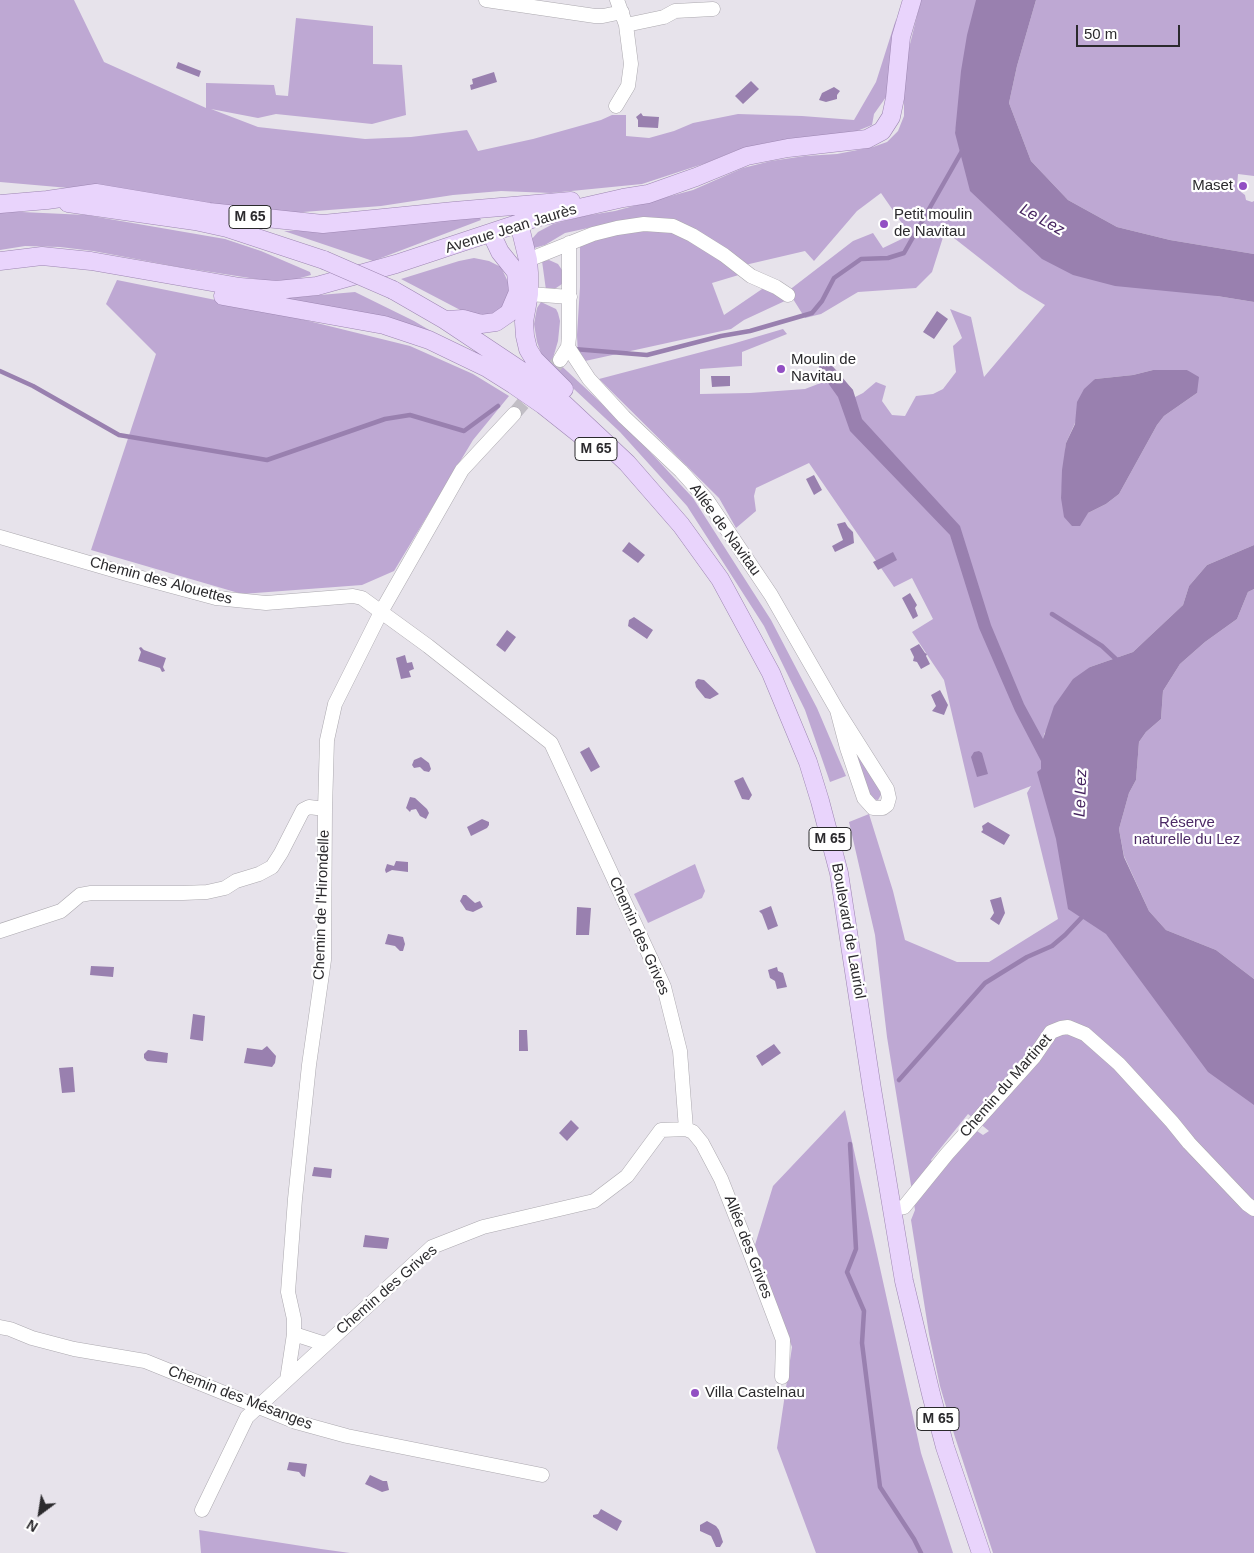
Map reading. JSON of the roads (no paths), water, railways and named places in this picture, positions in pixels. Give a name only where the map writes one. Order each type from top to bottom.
[{"type":"main road","name":"Avenue Jean Jaurès","points":[[0,261],[42,256],[91,261],[240,287],[277,290],[316,286],[396,264],[535,218],[668,188],[747,156],[781,149],[867,139],[882,130],[891,117],[895,98],[901,37],[912,0]]},
{"type":"main road","name":"M 65","points":[[0,204],[96,193],[209,212],[323,224],[454,211],[623,198]]},
{"type":"main road","name":"M 65","points":[[0,195],[48,200],[219,226],[324,260],[393,290],[445,320],[463,319],[481,324],[496,322],[509,313],[523,293]]},
{"type":"main road","name":"M 65","points":[[519,224],[525,336],[528,349],[534,359],[552,379],[622,442],[627,463]]},
{"type":"main road","points":[[491,233],[500,252],[522,266]]},
{"type":"main road","name":"M 65","points":[[159,272],[183,286],[193,289],[384,325],[429,340],[487,368],[514,385],[575,430],[602,454],[720,579]]},
{"type":"main road","name":"Boulevard de Lauriol","points":[[445,320],[547,388],[627,463],[681,525],[720,579],[783,698],[808,762],[839,874],[904,1282],[946,1447],[981,1553]]},
{"type":"street","points":[[486,0],[595,16],[622,13],[664,16],[676,12],[713,8]]},
{"type":"street","points":[[616,106],[628,86],[631,76],[631,64],[622,13]]},
{"type":"street","points":[[522,266],[569,243],[593,234],[644,224],[673,226],[692,235],[724,255],[751,276],[788,294]]},
{"type":"street","points":[[560,360],[568,347],[570,297],[569,243]]},
{"type":"street","points":[[523,293],[570,297]]},
{"type":"street","name":"Allée de Navitau","points":[[568,347],[589,379],[624,417],[681,471],[707,500],[771,595],[837,710],[887,789],[889,798],[887,805],[883,808],[873,808],[864,798],[847,748],[837,710]]},
{"type":"street","name":"Chemin de l'Hirondelle","points":[[287,1380],[294,1334],[294,1319],[288,1292],[295,1199],[309,1065],[324,960],[327,740],[335,704],[380,612],[462,470],[514,414]]},
{"type":"street","name":"Chemin des Alouettes","points":[[0,537],[216,598],[266,603],[352,596],[362,598],[380,612]]},
{"type":"street","name":"Chemin des Grives","points":[[287,1380],[432,1247],[483,1227],[594,1201],[627,1176],[661,1130],[686,1129],[680,1050],[664,987],[551,743],[428,646],[380,612]]},
{"type":"street","points":[[0,932],[62,912],[80,895],[91,893],[207,892],[225,888],[236,881],[266,872],[272,867],[303,810],[310,807],[325,810]]},
{"type":"street","name":"Chemin du Martinet","points":[[893,1209],[904,1206],[947,1154],[1034,1057],[1051,1032],[1068,1027],[1085,1034],[1119,1064],[1189,1143],[1254,1209]]},
{"type":"street","name":"Allée des Grives","points":[[686,1129],[693,1132],[702,1143],[721,1179],[750,1250],[783,1340],[782,1377]]},
{"type":"street","name":"Chemin des Mésanges","points":[[0,1327],[74,1349],[145,1361],[258,1408],[296,1422],[347,1436],[542,1475]]},
{"type":"street","name":"Chemin des Grives","points":[[294,1334],[325,1344]]},
{"type":"street","points":[[202,1510],[247,1417],[287,1380]]},
{"type":"water","name":"Le Lez","points":[[976,0],[1036,0],[1017,66],[1009,103],[1031,161],[1068,200],[1117,227],[1170,240],[1254,254],[1254,302],[1217,296],[1115,286],[1073,275],[1042,259],[970,191],[955,133],[961,71],[967,35]]},
{"type":"water","points":[[178,62],[201,71],[199,77],[176,68]]},
{"type":"water","points":[[494,72],[497,82],[471,90],[472,79]]},
{"type":"water","points":[[751,81],[759,89],[743,104],[735,96]]},
{"type":"water","points":[[834,87],[840,91],[837,99],[826,102],[819,100],[822,93]]},
{"type":"water","points":[[641,113],[643,116],[659,117],[658,128],[638,127],[636,117]]},
{"type":"water","points":[[937,311],[948,319],[934,339],[923,332]]},
{"type":"water","name":"Le Lez","points":[[817,359],[829,362],[853,390],[862,419],[960,526],[991,625],[1024,704],[1043,739],[1054,706],[1073,679],[1090,667],[1133,652],[1183,605],[1189,586],[1207,565],[1254,545],[1254,589],[1248,592],[1237,619],[1205,642],[1180,664],[1163,691],[1161,719],[1146,732],[1139,742],[1136,780],[1129,793],[1119,829],[1124,857],[1149,911],[1166,930],[1216,950],[1254,979],[1254,1105],[1208,1072],[1106,934],[1068,909],[1056,839],[1037,772],[1041,769],[1041,761],[1015,711],[979,628],[950,535],[850,431],[838,397],[820,372]]},
{"type":"water","points":[[1153,370],[1187,370],[1199,377],[1197,393],[1164,416],[1157,425],[1119,494],[1106,504],[1088,513],[1080,526],[1072,526],[1064,517],[1061,498],[1062,470],[1066,443],[1075,424],[1077,402],[1084,389],[1095,379],[1133,375]]},
{"type":"water","points":[[711,376],[730,376],[730,386],[712,387]]},
{"type":"water","points":[[814,475],[822,490],[814,495],[806,479]]},
{"type":"water","points":[[845,522],[853,532],[854,543],[835,552],[832,546],[843,540],[837,524]]},
{"type":"water","points":[[629,542],[645,555],[638,563],[622,551]]},
{"type":"water","points":[[893,552],[897,560],[878,570],[873,562]]},
{"type":"water","points":[[910,593],[917,605],[915,608],[918,616],[913,619],[902,598]]},
{"type":"water","points":[[634,617],[653,630],[647,639],[628,626],[629,620]]},
{"type":"water","points":[[507,630],[516,637],[505,652],[496,645]]},
{"type":"water","points":[[919,644],[927,654],[926,656],[930,664],[921,669],[917,662],[913,661],[914,657],[910,649]]},
{"type":"water","points":[[141,647],[144,650],[166,658],[163,667],[165,671],[162,672],[160,668],[138,661],[141,652],[139,648]]},
{"type":"water","points":[[405,655],[407,663],[412,662],[414,669],[409,671],[411,677],[401,679],[396,658]]},
{"type":"water","points":[[698,679],[704,680],[719,694],[710,699],[705,698],[696,687],[695,682]]},
{"type":"water","points":[[940,690],[948,705],[944,715],[932,711],[936,706],[931,695]]},
{"type":"water","points":[[589,747],[600,767],[591,772],[580,752]]},
{"type":"water","points":[[979,751],[982,753],[988,774],[977,777],[971,757],[974,752]]},
{"type":"water","points":[[421,757],[429,763],[431,769],[429,772],[424,771],[420,767],[414,768],[412,765],[414,760]]},
{"type":"water","points":[[743,777],[752,795],[749,800],[742,799],[734,781]]},
{"type":"water","points":[[410,797],[415,798],[427,809],[429,813],[426,819],[420,816],[416,809],[410,812],[406,808]]},
{"type":"water","points":[[482,819],[489,822],[489,825],[487,828],[471,836],[467,827]]},
{"type":"water","points":[[988,822],[1010,835],[1004,845],[981,832],[983,830],[982,826]]},
{"type":"water","points":[[396,861],[408,862],[408,872],[392,870],[386,873],[387,864],[394,866]]},
{"type":"water","points":[[463,895],[466,895],[475,903],[480,901],[483,907],[473,912],[466,910],[460,901]]},
{"type":"water","points":[[1001,897],[1005,913],[999,925],[990,919],[994,913],[990,900]]},
{"type":"water","points":[[771,906],[778,926],[768,930],[759,911]]},
{"type":"water","points":[[577,907],[591,908],[589,935],[576,935]]},
{"type":"water","points":[[388,934],[403,937],[405,944],[403,951],[400,951],[395,946],[385,944]]},
{"type":"water","points":[[91,966],[114,967],[113,977],[90,975]]},
{"type":"water","points":[[777,967],[778,971],[783,973],[787,987],[777,989],[775,981],[770,978],[768,970]]},
{"type":"water","points":[[193,1014],[205,1016],[203,1041],[190,1039]]},
{"type":"water","points":[[519,1030],[527,1030],[528,1051],[519,1051]]},
{"type":"water","points":[[774,1044],[781,1053],[762,1066],[756,1056]]},
{"type":"water","points":[[267,1046],[276,1056],[272,1067],[244,1063],[247,1048],[262,1050]]},
{"type":"water","points":[[148,1050],[168,1053],[167,1063],[147,1061],[144,1058],[144,1054]]},
{"type":"water","points":[[73,1067],[75,1092],[62,1093],[59,1068]]},
{"type":"water","points":[[571,1120],[579,1128],[567,1141],[559,1133]]},
{"type":"water","points":[[314,1167],[332,1169],[331,1178],[312,1176]]},
{"type":"water","points":[[365,1235],[389,1238],[387,1249],[363,1247]]},
{"type":"water","points":[[289,1462],[307,1464],[305,1477],[299,1472],[287,1470]]},
{"type":"water","points":[[370,1475],[387,1481],[389,1490],[382,1492],[365,1484]]},
{"type":"water","points":[[601,1509],[622,1521],[617,1531],[593,1517]]},
{"type":"water","points":[[707,1521],[719,1530],[723,1542],[720,1547],[716,1547],[711,1536],[700,1531],[700,1525]]},
{"type":"waterway","points":[[574,349],[647,355],[721,336],[750,331],[812,313],[822,301],[834,278],[861,259],[888,258],[904,253],[962,151]]},
{"type":"waterway","points":[[0,371],[33,386],[119,435],[267,460],[385,419],[410,415],[464,431],[498,406]]},
{"type":"waterway","points":[[1052,614],[1102,646],[1118,661]]},
{"type":"waterway","points":[[899,1080],[985,983],[1027,957],[1052,946],[1084,915]]},
{"type":"waterway","points":[[850,1144],[856,1249],[847,1272],[864,1311],[862,1343],[880,1487],[921,1553]]},
{"type":"tunnel","points":[[514,414],[560,360]]},
{"type":"place","name":"Maset","points":[[1243,186]]},
{"type":"place","name":"Petit moulin de Navitau","points":[[884,224]]},
{"type":"place","name":"Moulin de Navitau","points":[[781,369]]},
{"type":"place","name":"Villa Castelnau","points":[[695,1393]]},
{"type":"park label","name":"Réserve naturelle du Lez","points":[[1187,832]]}]
